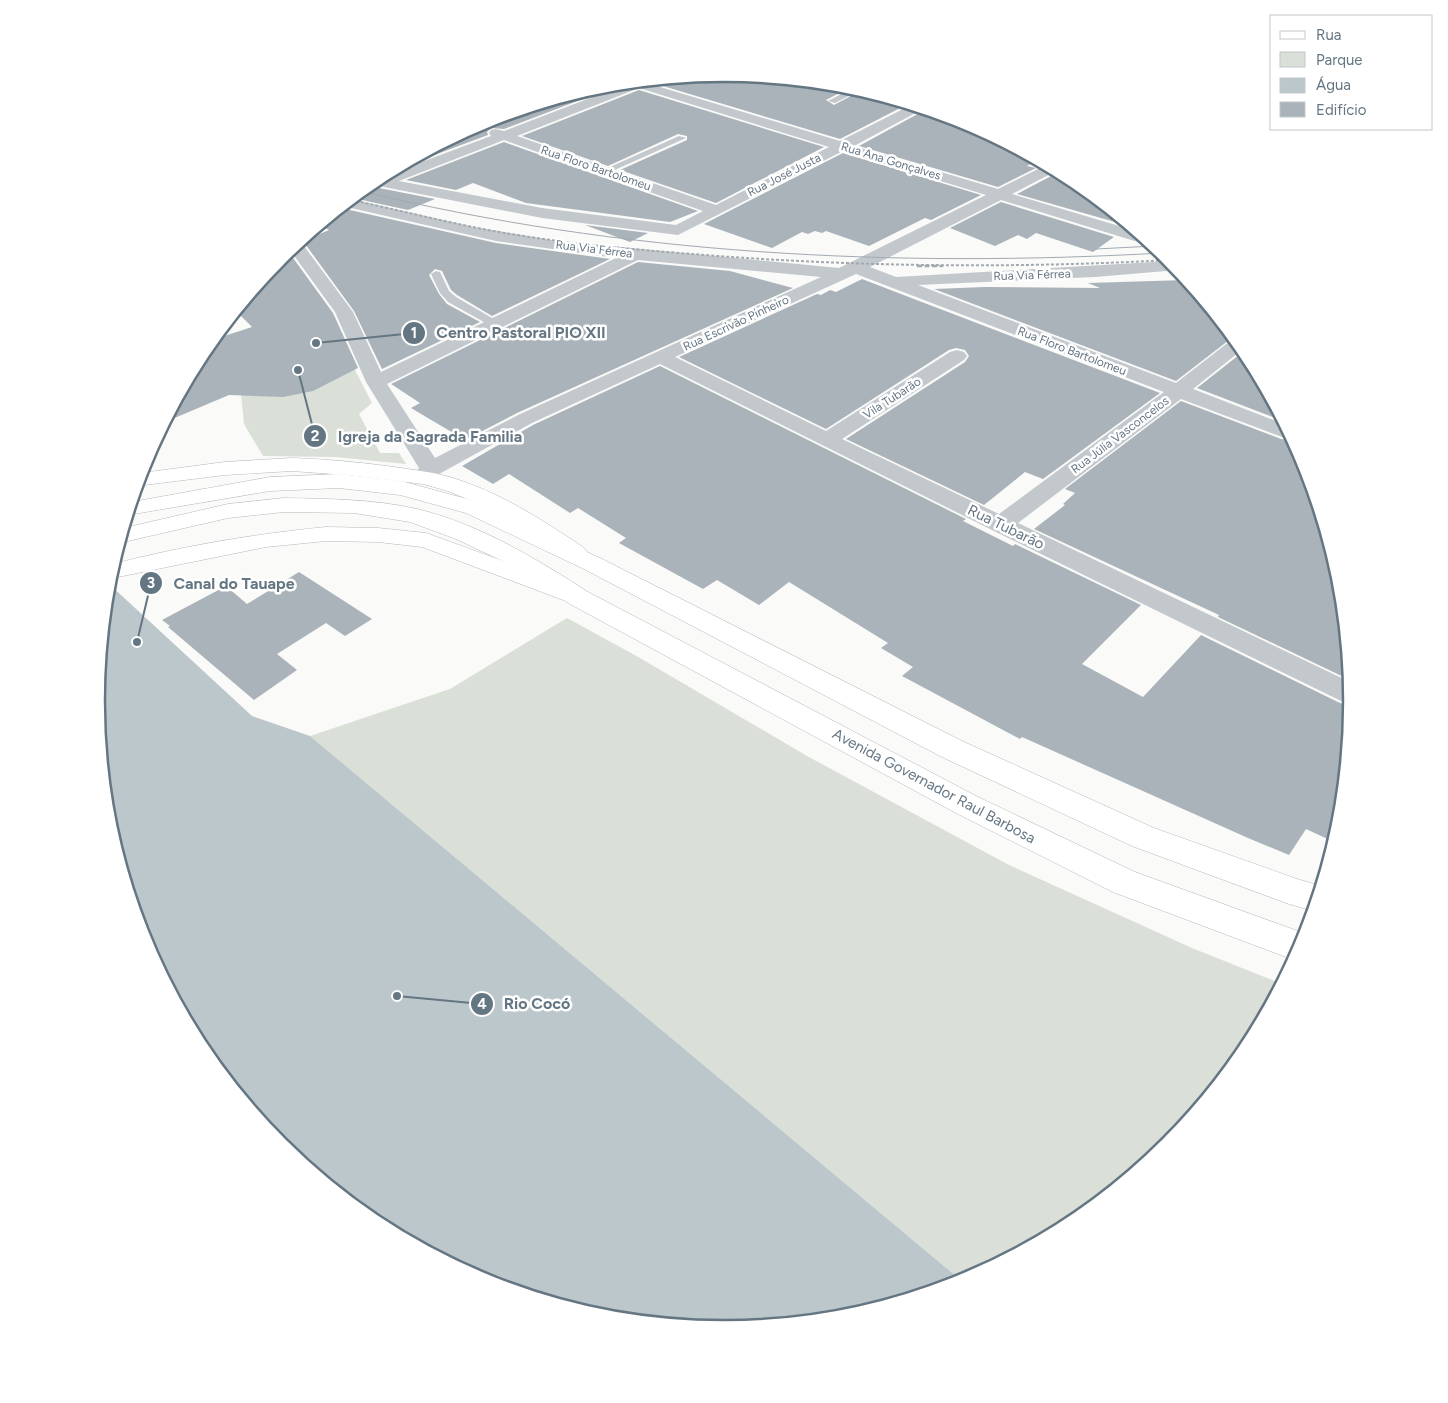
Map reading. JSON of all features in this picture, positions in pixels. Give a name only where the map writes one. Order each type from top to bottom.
[{"type":"main road","points":[[151,476],[280,465],[345,467],[426,473],[488,500],[528,522],[593,564]]},
{"type":"main road","points":[[137,507],[270,484],[339,482],[401,488],[474,508],[593,564],[952,749],[1143,837],[1311,897]]},
{"type":"main road","name":"Avenida Governador Raul Barbosa","points":[[128,534],[228,511],[284,505],[354,506],[415,516],[464,534],[522,561],[579,598],[967,805],[1124,882],[1293,944]]},
{"type":"main road","name":"Avenida Governador Raul Barbosa","points":[[120,570],[266,540],[326,534],[378,535],[426,540],[579,598]]},
{"type":"street","name":"Rua Ana Gonçalves","points":[[653,87],[1131,235]]},
{"type":"street","points":[[404,172],[616,92]]},
{"type":"street","name":"Rua José Justa","points":[[678,230],[911,112]]},
{"type":"street","name":"Rua Floro Bartolomeu","points":[[487,130],[716,210]]},
{"type":"street","name":"Rua Escrivão Pinheiro","points":[[426,473],[525,419],[850,271],[1044,171]]},
{"type":"street","name":"Rua Via Férrea","points":[[385,184],[542,213],[678,230]]},
{"type":"street","name":"Rua Via Férrea","points":[[355,204],[415,219],[517,240],[637,254],[850,271]]},
{"type":"street","points":[[300,251],[344,312],[376,382],[415,446],[426,473]]},
{"type":"street","points":[[376,382],[637,254]]},
{"type":"street","name":"Rua Via Férrea","points":[[889,281],[1095,272],[1165,267]]},
{"type":"street","name":"Rua Floro Bartolomeu","points":[[850,271],[889,281],[1279,428]]},
{"type":"street","name":"Rua Júlia Vasconcelos","points":[[1000,525],[1179,391],[1232,348]]},
{"type":"street","name":"Vila Tubarão","points":[[826,440],[957,356]]},
{"type":"street","name":"Rua Tubarão","points":[[662,358],[1000,525],[1343,690]]},
{"type":"lane","points":[[832,100],[845,94]]},
{"type":"lane","points":[[605,171],[682,138]]},
{"type":"lane","points":[[436,274],[441,280],[445,294],[457,303],[496,324]]},
{"type":"green space","points":[[332,325],[372,403],[359,414],[380,453],[399,453],[406,464],[335,457],[263,456],[244,424],[239,374]]},
{"type":"green space","points":[[567,618],[640,658],[807,756],[1009,865],[1192,948],[1276,981],[1239,1045],[1215,1078],[1162,1139],[1132,1167],[1101,1193],[1033,1238],[998,1257],[955,1275],[310,736],[450,689]]},
{"type":"water","points":[[115,590],[252,716],[310,736],[955,1275],[923,1288],[884,1299],[845,1309],[805,1315],[724,1320],[643,1315],[603,1309],[564,1299],[525,1288],[487,1273],[450,1257],[414,1238],[347,1193],[286,1139],[233,1078],[209,1045],[188,1011],[152,938],[126,862],[110,782],[106,742],[106,661]]},
{"type":"building","points":[[724,82],[764,84],[839,93],[826,100],[834,105],[851,96],[900,108],[840,139],[663,86]]},
{"type":"building","points":[[639,90],[824,147],[716,203],[620,170],[687,140],[687,136],[678,134],[608,166],[522,136]]},
{"type":"building","points":[[581,100],[504,129],[492,128],[525,115]]},
{"type":"building","points":[[918,114],[998,146],[1031,164],[1027,166],[1036,168],[998,187],[859,146]]},
{"type":"building","points":[[490,129],[487,132],[488,135],[431,156]]},
{"type":"building","points":[[504,142],[698,211],[670,222],[526,203],[473,183],[456,190],[406,180]]},
{"type":"building","points":[[843,153],[981,195],[931,220],[925,218],[869,246],[826,231],[822,233],[815,231],[808,234],[802,232],[772,248],[704,224]]},
{"type":"building","points":[[1051,176],[1115,222],[1017,194]]},
{"type":"building","points":[[379,188],[435,199],[408,210],[362,200]]},
{"type":"building","points":[[1001,202],[1114,237],[1093,252],[1036,233],[1027,239],[1018,235],[995,246],[950,228]]},
{"type":"building","points":[[348,210],[496,243],[610,259],[492,316],[457,295],[451,290],[442,271],[435,269],[429,275],[439,294],[447,304],[480,322],[382,369],[354,311],[306,245],[317,235],[329,230],[325,228]]},
{"type":"building","points":[[585,225],[648,233],[630,242]]},
{"type":"building","points":[[293,258],[333,313],[358,368],[313,391],[283,397],[229,395],[174,418],[209,358],[225,336],[252,327],[241,316]]},
{"type":"building","points":[[638,262],[730,271],[793,288],[517,413],[465,440],[411,408],[420,403],[391,384]]},
{"type":"building","points":[[862,279],[1160,393],[1043,479],[1025,472],[984,505],[846,439],[965,362],[969,356],[965,350],[956,348],[949,350],[826,429],[679,357],[817,294],[821,295],[830,290],[836,292]]},
{"type":"building","points":[[1177,280],[1227,342],[1176,381],[934,289],[985,287],[1100,288],[1088,283]]},
{"type":"building","points":[[1238,356],[1273,417],[1197,388]]},
{"type":"building","points":[[660,366],[966,519],[963,521],[1013,546],[1015,544],[1141,605],[1082,664],[1143,697],[1201,635],[1343,704],[1338,782],[1327,839],[1306,829],[1289,855],[1248,838],[1022,737],[1020,739],[902,676],[913,667],[881,648],[888,643],[789,582],[759,605],[717,580],[703,589],[619,543],[626,538],[578,508],[570,513],[509,474],[493,484],[462,466],[533,425]]},
{"type":"building","points":[[1181,401],[1284,440],[1296,465],[1322,541],[1338,621],[1342,676],[1218,617],[1219,615],[1034,529],[1065,505],[1063,504],[1075,493],[1065,489]]},
{"type":"building","points":[[299,572],[372,619],[345,636],[326,623],[277,654],[297,670],[254,700],[162,620],[226,586],[247,604]]},
{"type":"tram line","points":[[371,193],[459,213],[559,230],[659,243],[759,252],[961,259],[1151,253]]},
{"type":"tram line","points":[[1096,249],[1143,247]]},
{"type":"railway","points":[[359,202],[457,224],[522,236],[612,247],[731,257],[841,263],[950,265],[1158,261]]},
{"type":"railway","points":[[917,266],[943,266]]},
{"type":"place","name":"Centro Pastoral PIO XII","points":[[316,343]]},
{"type":"place","name":"Igreja da Sagrada Familia","points":[[298,370]]},
{"type":"place","name":"Canal do Tauape","points":[[137,642]]},
{"type":"place","name":"Rio Cocó","points":[[397,996]]}]
